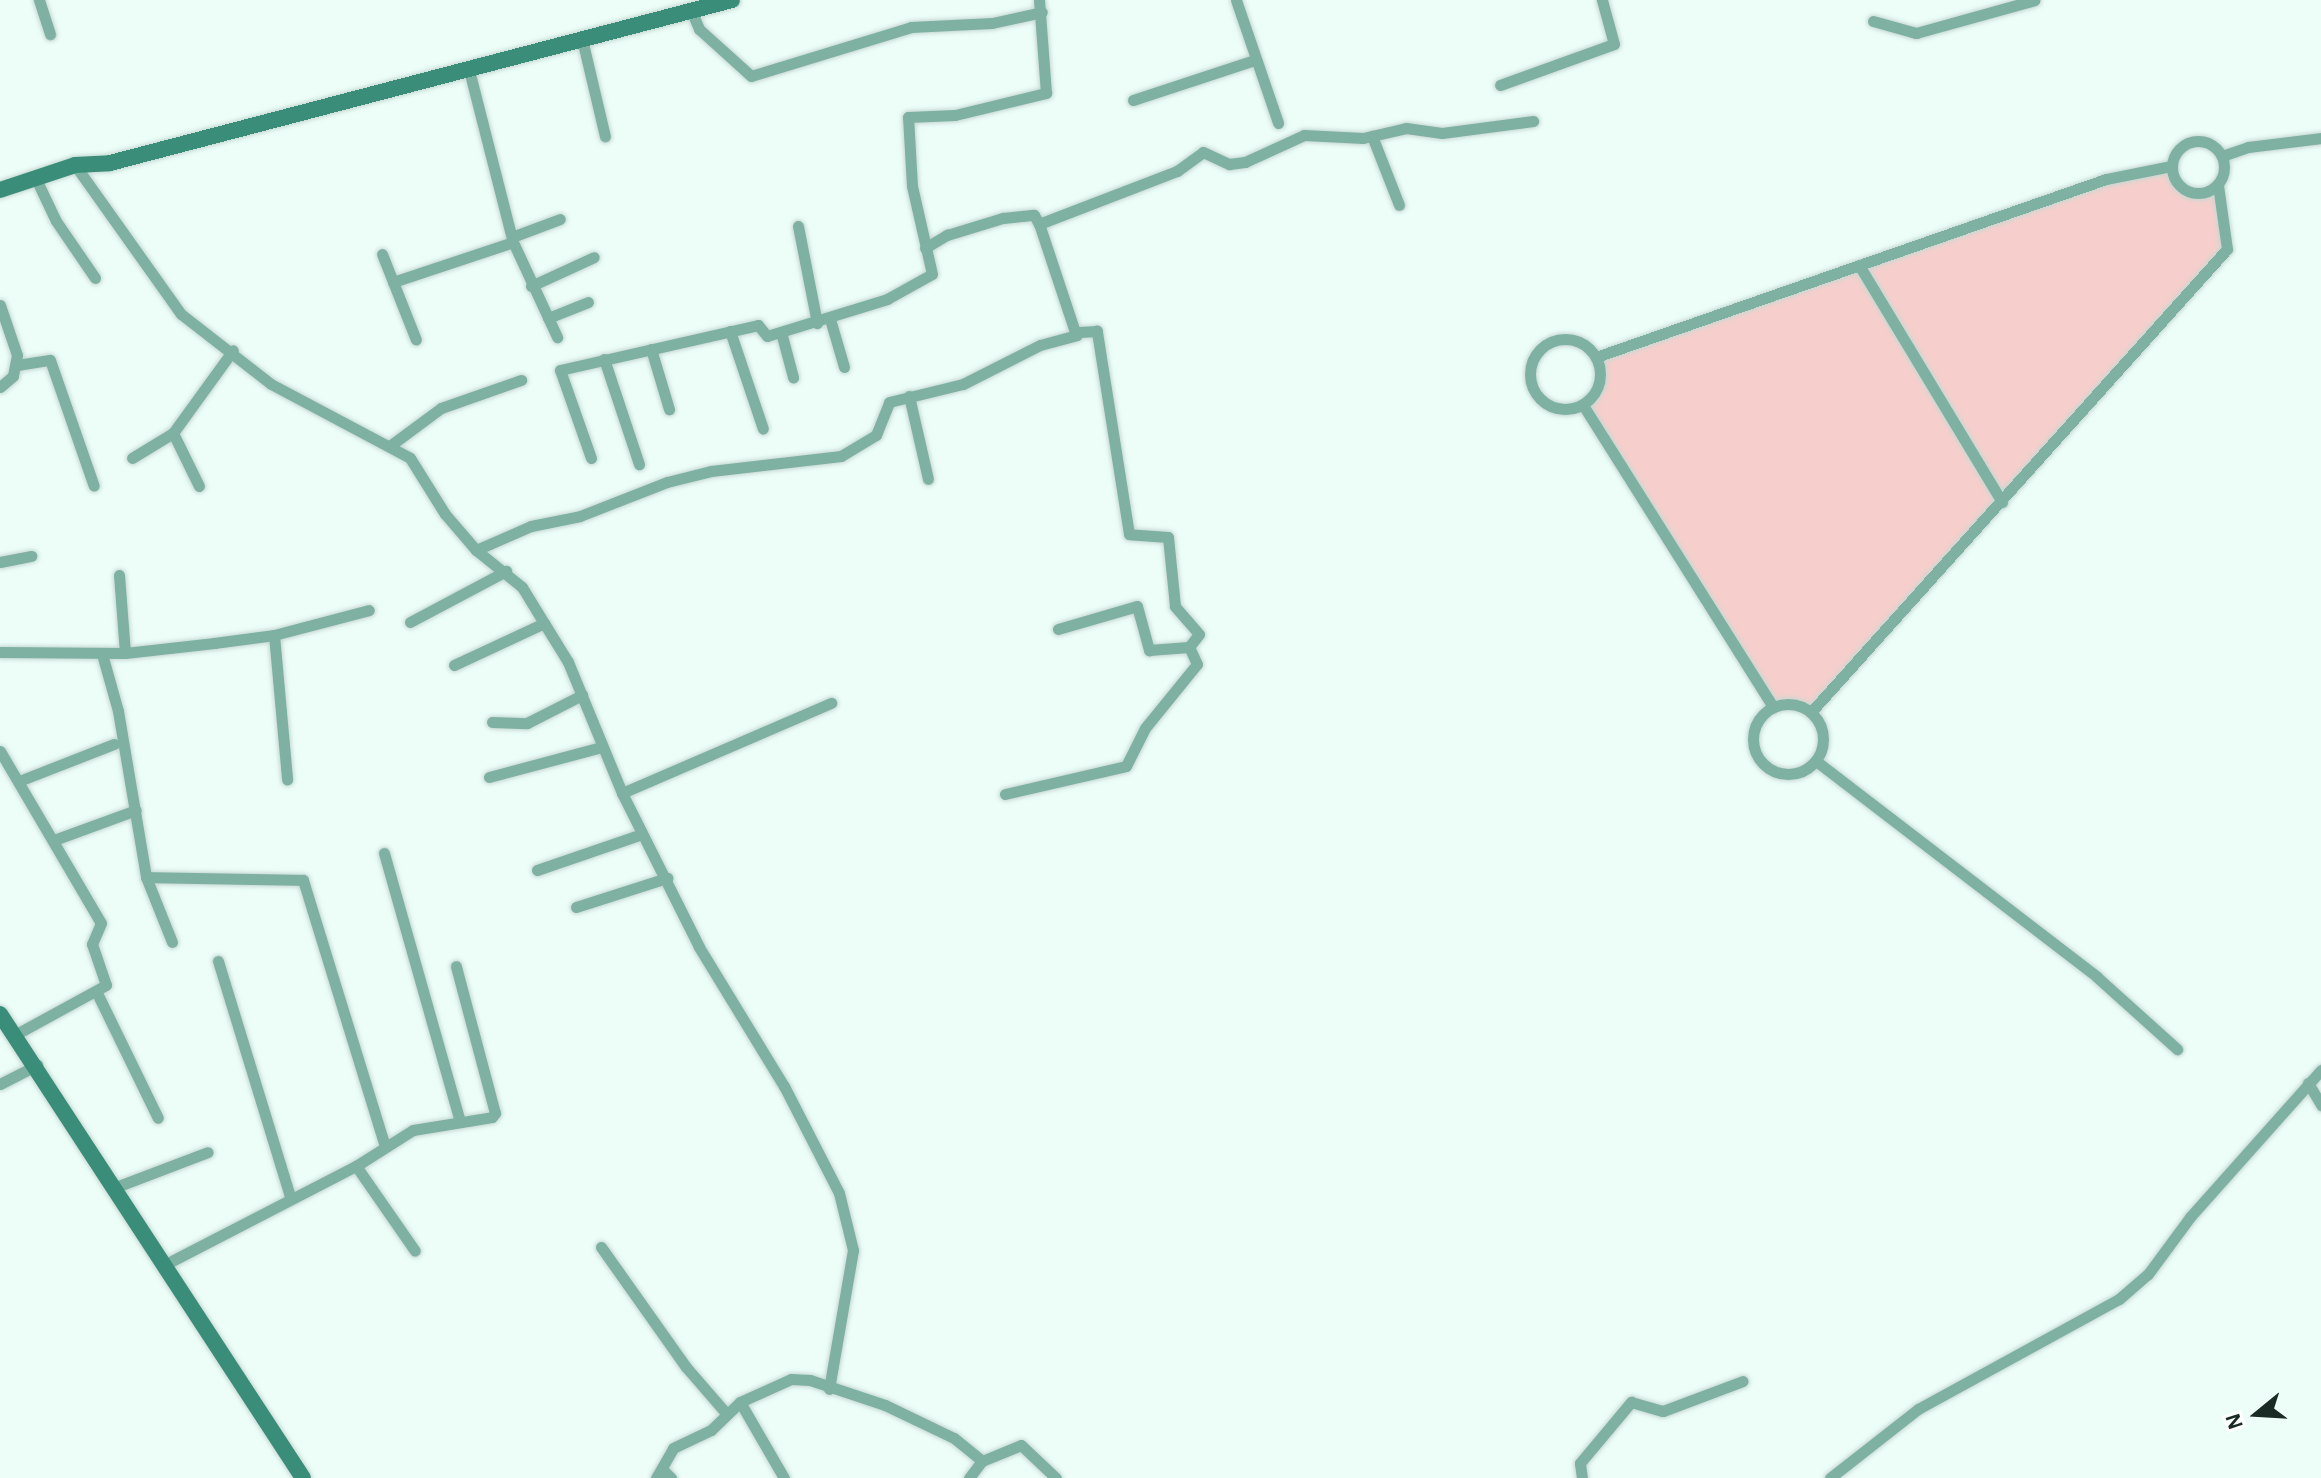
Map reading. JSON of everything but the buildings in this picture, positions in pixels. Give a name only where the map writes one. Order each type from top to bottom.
[{"type":"main road","points":[[0,190],[37,181],[75,165],[110,163],[582,39],[661,22],[691,10],[732,0]]},
{"type":"main road","points":[[0,1014],[37,1065],[303,1478]]},
{"type":"street","points":[[39,0],[50,34]]},
{"type":"street","points":[[1236,0],[1278,123]]},
{"type":"street","points":[[1500,85],[1614,44],[1602,0]]},
{"type":"street","points":[[1873,21],[1916,33],[2035,0]]},
{"type":"street","points":[[591,458],[557,373],[604,359],[761,325],[767,336],[817,323],[887,299],[932,274],[912,186],[908,117],[955,115],[1046,93],[1041,6],[992,23],[911,27],[751,76],[699,29],[691,10]]},
{"type":"street","points":[[582,39],[605,136]]},
{"type":"street","points":[[1133,100],[1255,60]]},
{"type":"street","points":[[469,70],[513,240],[531,286],[557,337]]},
{"type":"street","points":[[1039,224],[1177,171],[1203,152],[1229,164],[1245,162],[1304,135],[1372,136],[1406,128],[1442,133],[1533,121]]},
{"type":"street","points":[[1372,136],[1399,205]]},
{"type":"street","points":[[2222,156],[2248,147],[2321,138]]},
{"type":"street","points":[[2218,185],[2198,194],[2187,191],[2178,185],[2171,166],[2179,148],[2198,140],[2222,156]]},
{"type":"street","points":[[1811,712],[2227,249],[2218,185],[2222,156]]},
{"type":"street","points":[[75,165],[181,314],[233,350],[271,384],[391,445],[410,458],[476,550],[506,571],[544,623],[582,695],[622,793],[699,947],[784,1086],[839,1193],[853,1250],[829,1389]]},
{"type":"street","points":[[1596,357],[2106,179],[2171,166]]},
{"type":"street","points":[[37,181],[56,221],[95,278]]},
{"type":"street","points":[[925,248],[947,235],[1003,218],[1034,215],[1077,335]]},
{"type":"street","points":[[393,282],[513,240],[560,219]]},
{"type":"street","points":[[798,226],[817,323]]},
{"type":"street","points":[[382,254],[416,340]]},
{"type":"street","points":[[531,286],[594,257]]},
{"type":"street","points":[[1859,265],[2002,502]]},
{"type":"street","points":[[548,318],[588,302]]},
{"type":"street","points":[[1,310],[17,365]]},
{"type":"street","points":[[830,319],[844,367]]},
{"type":"street","points":[[730,331],[763,429]]},
{"type":"street","points":[[476,550],[531,526],[580,516],[682,478],[841,456],[876,435],[889,402],[963,384],[1040,345],[1097,331],[1129,534],[1168,537],[1175,606],[1199,634],[1189,647],[1149,650],[1137,606],[1058,629]]},
{"type":"street","points":[[781,332],[793,377]]},
{"type":"street","points":[[1561,339],[1575,340],[1596,357],[1599,384],[1583,405],[1556,409],[1543,403],[1530,379],[1531,365],[1547,343],[1561,339]]},
{"type":"street","points":[[651,349],[669,409]]},
{"type":"street","points":[[132,458],[173,433],[233,350]]},
{"type":"street","points":[[604,359],[639,464]]},
{"type":"street","points":[[0,387],[17,365],[50,360],[94,486]]},
{"type":"street","points":[[391,445],[441,408],[521,380]]},
{"type":"street","points":[[909,396],[928,479]]},
{"type":"street","points":[[1583,405],[1773,707]]},
{"type":"street","points":[[173,433],[199,486]]},
{"type":"street","points":[[0,562],[31,556]]},
{"type":"street","points":[[410,622],[506,571]]},
{"type":"street","points":[[119,575],[125,653]]},
{"type":"street","points":[[0,652],[125,653],[274,635],[369,610]]},
{"type":"street","points":[[454,665],[544,623]]},
{"type":"street","points":[[274,635],[287,779]]},
{"type":"street","points":[[1005,794],[1126,766],[1145,728],[1197,664],[1189,647]]},
{"type":"street","points":[[102,654],[136,810],[146,877],[172,942]]},
{"type":"street","points":[[492,722],[527,723],[582,695]]},
{"type":"street","points":[[622,793],[831,703]]},
{"type":"street","points":[[1799,706],[1811,712],[1823,735],[1816,761],[1793,775],[1779,774],[1757,756],[1754,728],[1773,707],[1799,706]]},
{"type":"street","points":[[19,781],[114,744]]},
{"type":"street","points":[[489,777],[602,747]]},
{"type":"street","points":[[0,751],[101,923],[92,944],[106,985],[13,1036]]},
{"type":"street","points":[[1816,761],[2097,977],[2177,1049]]},
{"type":"street","points":[[54,840],[136,810]]},
{"type":"street","points":[[537,870],[642,834]]},
{"type":"street","points":[[384,853],[460,1121]]},
{"type":"street","points":[[146,877],[303,880],[385,1147]]},
{"type":"street","points":[[576,907],[667,878]]},
{"type":"street","points":[[218,961],[290,1197]]},
{"type":"street","points":[[164,1265],[290,1197],[356,1166],[413,1130],[495,1113],[456,966]]},
{"type":"street","points":[[96,991],[158,1118]]},
{"type":"street","points":[[0,1084],[37,1065]]},
{"type":"street","points":[[1830,1478],[1918,1409],[1988,1366],[2119,1299],[2148,1274],[2190,1217],[2321,1070]]},
{"type":"street","points":[[2308,1083],[2321,1105]]},
{"type":"street","points":[[116,1187],[208,1152]]},
{"type":"street","points":[[356,1166],[415,1251]]},
{"type":"street","points":[[601,1247],[686,1367],[726,1413]]},
{"type":"street","points":[[671,1478],[659,1473],[673,1448],[711,1430],[740,1402],[791,1379],[885,1405],[954,1438],[982,1461]]},
{"type":"street","points":[[1582,1478],[1580,1463],[1631,1402],[1663,1411],[1743,1381]]},
{"type":"street","points":[[740,1402],[784,1478]]},
{"type":"street","points":[[969,1478],[982,1461],[1021,1445],[1056,1478]]},
{"type":"shaded area","points":[[2171,166],[2178,185],[2187,191],[2198,194],[2218,185],[2227,249],[1811,712],[1799,706],[1773,707],[1583,405],[1599,384],[1596,357],[2106,179]]}]
